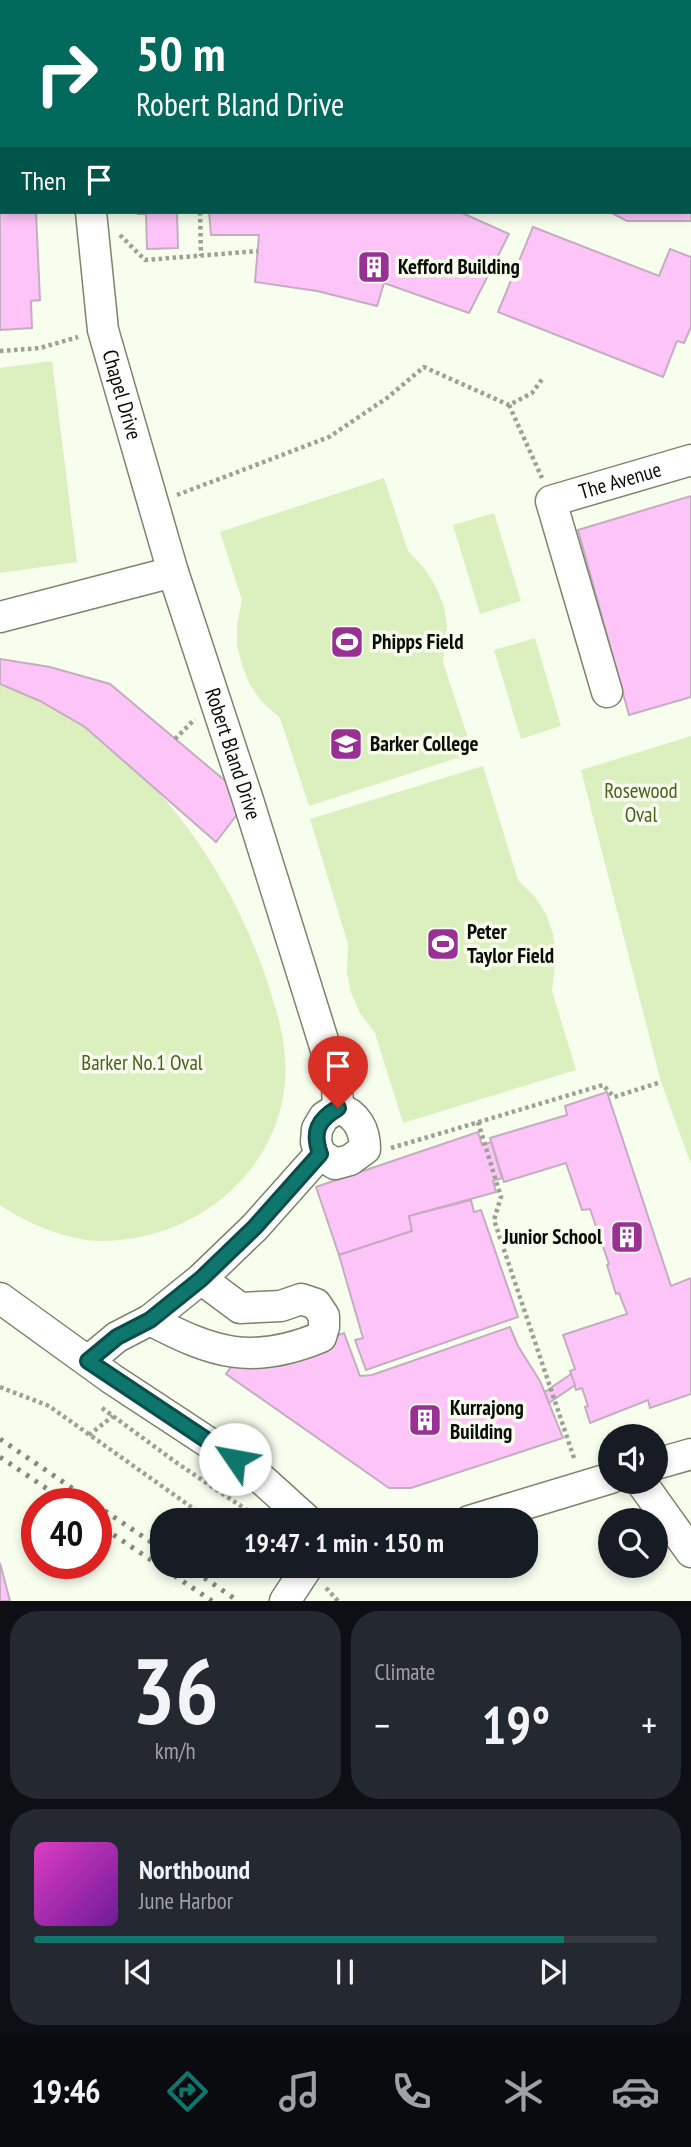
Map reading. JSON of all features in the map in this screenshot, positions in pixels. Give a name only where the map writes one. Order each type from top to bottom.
[{"type":"street","name":"Chapel Drive","points":[[91,214],[103,330],[173,572]]},
{"type":"street","name":"The Avenue","points":[[551,501],[691,460]]},
{"type":"street","points":[[551,501],[607,692]]},
{"type":"street","points":[[0,617],[173,572]]},
{"type":"street","name":"Robert Bland Drive","points":[[173,572],[337,1085],[338,1108]]},
{"type":"street","points":[[338,1108],[349,1112],[355,1119],[365,1135],[365,1149],[351,1160],[335,1164],[320,1154],[316,1142],[317,1129],[324,1116],[338,1108]]},
{"type":"street","points":[[88,1361],[117,1337],[150,1320],[201,1279],[255,1227],[320,1154]]},
{"type":"street","points":[[150,1320],[187,1340],[226,1351],[262,1355],[298,1347],[321,1338],[324,1316],[316,1304],[301,1299],[281,1306],[240,1308],[201,1279]]},
{"type":"street","points":[[0,1298],[88,1361],[255,1473],[294,1508]]},
{"type":"street","points":[[668,1461],[691,1454]]},
{"type":"street","points":[[512,1508],[597,1482]]},
{"type":"street","points":[[650,1494],[691,1552]]},
{"type":"path","points":[[200,214],[201,256]]},
{"type":"path","points":[[117,231],[145,260],[258,251]]},
{"type":"path","points":[[0,351],[40,348],[103,330]]},
{"type":"path","points":[[153,505],[329,437],[387,398],[424,367],[509,405],[551,501]]},
{"type":"path","points":[[509,405],[532,393],[543,378]]},
{"type":"path","points":[[365,1149],[388,1149],[603,1085],[614,1097],[661,1082]]},
{"type":"path","points":[[478,1122],[502,1197],[494,1220],[597,1482]]},
{"type":"path","points":[[0,1387],[50,1406],[193,1508]]},
{"type":"path","points":[[98,1405],[244,1508]]},
{"type":"green space","points":[[52,361],[77,562],[0,573],[0,368]]},
{"type":"green space","name":"Phipps Field","points":[[384,478],[408,551],[425,569],[444,606],[447,625],[443,662],[473,753],[309,806],[280,718],[262,702],[250,685],[242,665],[237,645],[237,624],[242,600],[220,532]]},
{"type":"green space","points":[[494,513],[521,601],[480,614],[453,525]]},
{"type":"green space","points":[[535,638],[561,726],[521,739],[494,650]]},
{"type":"green space","name":"Barker No.1 Oval","points":[[0,684],[33,698],[85,727],[143,776],[169,805],[215,868],[234,902],[264,972],[273,1001],[284,1045],[284,1091],[276,1123],[262,1153],[243,1178],[220,1200],[193,1218],[164,1231],[132,1239],[86,1240],[47,1229],[0,1205]]},
{"type":"green space","name":"Rosewood Oval","points":[[691,736],[691,1164],[661,1082],[581,770]]},
{"type":"green space","name":"Peter Taylor Field","points":[[483,766],[518,880],[535,897],[546,914],[553,934],[556,953],[552,991],[576,1070],[403,1123],[375,1033],[360,1013],[351,993],[347,973],[348,944],[310,819]]},
{"type":"building","points":[[0,214],[36,214],[40,300],[31,301],[32,328],[0,330]]},
{"type":"building","points":[[146,214],[177,214],[178,248],[147,249]]},
{"type":"building","name":"Kefford Building","points":[[209,214],[464,214],[509,234],[469,313],[384,283],[377,306],[317,291],[255,282],[259,235],[211,235]]},
{"type":"building","points":[[614,214],[691,214],[691,221],[627,221]]},
{"type":"building","points":[[533,227],[659,276],[670,249],[691,257],[691,327],[684,343],[677,341],[663,377],[498,312]]},
{"type":"building","points":[[691,496],[691,697],[629,715],[578,530]]},
{"type":"building","points":[[0,659],[50,667],[110,684],[248,800],[216,842],[85,727],[40,701],[0,684]]},
{"type":"building","name":"Junior School","points":[[607,1092],[671,1286],[691,1278],[691,1394],[650,1408],[648,1400],[590,1423],[582,1388],[576,1390],[570,1371],[575,1369],[563,1335],[627,1314],[619,1293],[616,1294],[590,1209],[582,1210],[566,1163],[504,1182],[490,1138],[567,1115],[565,1106]]},
{"type":"building","points":[[478,1132],[482,1145],[491,1142],[502,1178],[493,1181],[496,1192],[409,1216],[412,1231],[339,1255],[316,1187]]},
{"type":"building","points":[[471,1200],[474,1212],[481,1210],[518,1317],[366,1370],[355,1340],[363,1338],[339,1255],[412,1231],[409,1216]]},
{"type":"building","name":"Kurrajong Building","points":[[510,1327],[518,1346],[540,1381],[563,1438],[411,1488],[389,1488],[226,1374],[236,1360],[250,1365],[344,1333],[360,1376],[372,1375]]},
{"type":"building","points":[[571,1374],[575,1385],[549,1403],[545,1392]]},
{"type":"building","points":[[0,1563],[10,1601],[0,1601]]},
{"type":"railway","points":[[0,1439],[72,1488]]},
{"type":"railway","points":[[0,1457],[46,1488]]},
{"type":"railway","points":[[112,1516],[150,1541]]},
{"type":"railway","points":[[112,1534],[212,1601]]},
{"type":"railway","points":[[204,1578],[238,1601]]},
{"type":"place","name":"Kefford Building","points":[[374,267]]},
{"type":"place","name":"Phipps Field","points":[[347,642]]},
{"type":"place","name":"Barker College","points":[[346,744]]},
{"type":"place","name":"Peter Taylor Field","points":[[443,944]]},
{"type":"place","name":"Junior School","points":[[627,1237]]},
{"type":"place","name":"Kurrajong Building","points":[[425,1420]]},
{"type":"route","points":[[235,1459],[88,1361],[117,1337],[150,1320],[201,1279],[255,1227],[320,1154],[316,1142],[317,1129],[324,1116],[338,1108]]}]
